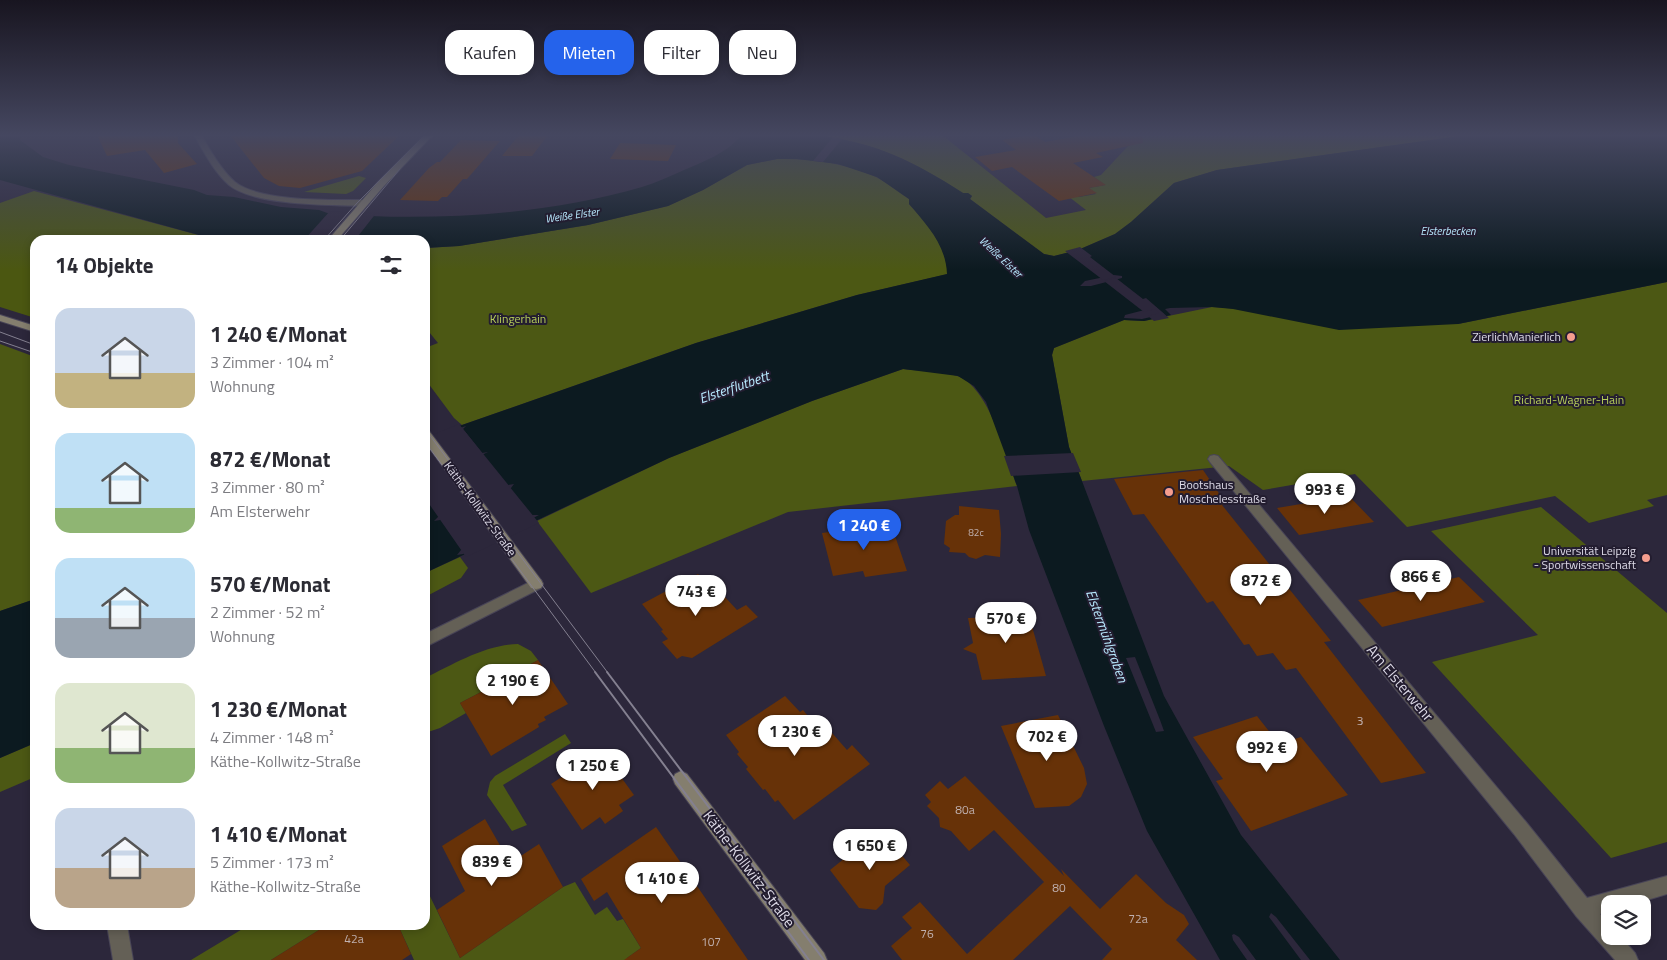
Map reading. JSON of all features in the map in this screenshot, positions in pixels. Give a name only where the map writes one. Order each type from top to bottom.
[{"type":"main road","points":[[336,235],[387,180]]},
{"type":"main road","points":[[0,318],[30,327]]},
{"type":"main road","name":"Käthe-Kollwitz-Straße","points":[[430,441],[536,584]]},
{"type":"main road","name":"Käthe-Kollwitz-Straße","points":[[681,778],[817,960]]},
{"type":"street","points":[[229,180],[240,188],[286,199],[364,203]]},
{"type":"street","name":"Am Elsterwehr","points":[[1214,459],[1520,828],[1583,909],[1628,960]]},
{"type":"street","points":[[430,638],[536,584]]},
{"type":"street","points":[[1583,909],[1667,886]]},
{"type":"street","points":[[117,930],[123,960]]},
{"type":"green space","points":[[346,180],[364,180],[353,191],[346,194],[304,192]]},
{"type":"green space","name":"Klingerhain","points":[[721,180],[881,180],[909,199],[909,204],[923,220],[940,245],[947,264],[948,274],[857,295],[696,343],[462,425],[454,418],[430,386],[430,346],[438,343],[430,333],[430,248],[459,246],[588,225],[668,206]]},
{"type":"green space","points":[[941,180],[998,180],[1046,218],[1086,210],[1064,193],[1072,192],[1079,197],[1096,194],[1089,188],[1105,185],[1098,180],[1185,180],[1174,183],[1115,234],[1078,250],[1054,256],[1044,254],[970,199],[972,196],[968,193],[963,193]]},
{"type":"green space","points":[[34,191],[198,235],[30,235],[30,316],[0,307],[0,203]]},
{"type":"green space","name":"Richard-Wagner-Hain","points":[[1667,282],[1667,495],[1647,500],[1654,506],[1589,523],[1555,496],[1407,527],[1355,474],[1263,490],[1229,466],[1082,481],[1069,447],[1052,355],[1054,348],[1124,320],[1144,321],[1212,307],[1458,324]]},
{"type":"green space","points":[[0,344],[30,355],[30,601],[0,611]]},
{"type":"green space","points":[[903,369],[951,374],[968,382],[987,407],[1002,441],[1017,486],[788,512],[591,593],[537,521],[669,458],[812,401]]},
{"type":"green space","points":[[1541,507],[1667,613],[1667,842],[1611,858],[1432,662],[1538,635],[1431,531]]},
{"type":"green space","points":[[460,557],[468,568],[461,578],[430,594],[430,571]]},
{"type":"green space","points":[[518,644],[531,651],[538,660],[515,673],[513,671],[508,673],[504,668],[483,679],[487,685],[481,688],[483,691],[460,703],[466,713],[440,728],[430,731],[430,675],[458,661],[506,645]]},
{"type":"green space","points":[[565,734],[571,743],[503,785],[527,825],[512,831],[487,795],[490,782],[495,776]]},
{"type":"green space","points":[[30,745],[30,779],[0,792],[0,758]]},
{"type":"green space","points":[[575,882],[595,915],[607,907],[617,921],[623,919],[641,948],[627,958],[628,960],[414,960],[400,930],[430,930],[430,896],[460,958],[563,887]]},
{"type":"green space","points":[[241,930],[319,930],[271,960],[191,960]]},
{"type":"water","name":"Weiße Elster","points":[[0,180],[143,180],[194,190],[207,195],[234,197],[281,207],[319,210],[330,214],[408,217],[487,214],[527,210],[604,197],[661,180],[721,180],[668,206],[588,225],[459,246],[430,248],[430,235],[199,235]]},
{"type":"water","points":[[881,180],[941,180],[963,193],[968,193],[972,196],[970,199],[1044,254],[1054,256],[1078,250],[1115,234],[1174,183],[1185,180],[1667,180],[1667,282],[1458,324],[1339,330],[1233,309],[1212,307],[1170,308],[1165,309],[1171,315],[1144,321],[1124,320],[1054,348],[1052,355],[1069,447],[1164,696],[1241,835],[1340,960],[1310,960],[1271,913],[1269,917],[1301,960],[1256,960],[1239,937],[1234,934],[1232,935],[1233,940],[1247,960],[1220,960],[1147,831],[1104,726],[1029,530],[1017,486],[986,402],[974,386],[958,376],[903,369],[812,401],[669,458],[430,571],[430,480],[488,452],[482,453],[463,429],[466,426],[430,438],[696,343],[857,295],[947,274],[946,264],[939,245],[929,228],[909,204],[909,199]],"holes":[[[1114,275],[1122,276],[1122,278],[1091,286],[1080,286],[1085,281]],[[1156,307],[1164,314],[1142,319],[1124,318],[1125,315]],[[514,484],[511,488],[434,521],[438,517]],[[533,515],[539,515],[463,554],[457,555],[461,550]]]},
{"type":"water","points":[[30,601],[30,745],[0,758],[0,611]]},
{"type":"pier","points":[[330,211],[377,212],[359,235],[308,235]]},
{"type":"pier","points":[[1080,247],[1116,277],[1103,280],[1065,251]]},
{"type":"pier","points":[[1116,278],[1143,299],[1146,298],[1169,318],[1154,321],[1148,316],[1159,313],[1155,309],[1144,312],[1104,281]]},
{"type":"pier","points":[[459,424],[539,523],[466,557],[430,505],[430,436]]},
{"type":"pier","points":[[1073,453],[1081,472],[1011,476],[1004,456]]},
{"type":"pier","points":[[1135,657],[1164,731],[1156,732],[1126,658]]},
{"type":"building","points":[[267,180],[330,180],[300,188],[279,186]]},
{"type":"building","points":[[418,180],[462,180],[447,197],[442,197],[438,201],[400,200]]},
{"type":"building","points":[[1030,180],[1098,180],[1106,185],[1089,188],[1097,193],[1059,201]]},
{"type":"building","points":[[1203,470],[1227,505],[1222,505],[1331,641],[1324,642],[1426,773],[1381,783],[1296,668],[1286,670],[1273,653],[1257,656],[1249,644],[1244,645],[1213,601],[1207,603],[1144,514],[1133,515],[1114,479]]},
{"type":"building","points":[[1349,496],[1374,522],[1299,535],[1277,508]]},
{"type":"building","points":[[959,506],[999,510],[1000,557],[985,555],[976,559],[969,557],[965,553],[949,552],[950,548],[944,544],[946,521],[955,515],[959,515]]},
{"type":"building","points":[[891,524],[907,571],[865,577],[863,571],[833,576],[822,533]]},
{"type":"building","points":[[698,574],[708,585],[712,583],[737,610],[746,605],[758,617],[692,658],[682,656],[677,659],[662,642],[668,639],[661,631],[663,630],[642,604]]},
{"type":"building","points":[[1459,577],[1485,602],[1382,627],[1358,600]]},
{"type":"building","points":[[1006,603],[1026,605],[1046,676],[982,680],[976,654],[963,649],[973,643],[968,618],[999,617],[995,606]]},
{"type":"building","points":[[538,660],[568,704],[544,717],[546,720],[538,724],[539,727],[491,756],[460,703],[483,691],[481,688],[487,685],[483,679],[504,668],[508,673],[513,671],[515,673]]},
{"type":"building","points":[[785,696],[800,712],[803,710],[812,721],[818,717],[847,750],[852,745],[870,764],[794,820],[778,800],[775,802],[746,769],[748,767],[737,754],[739,752],[726,735]]},
{"type":"building","points":[[1058,715],[1084,768],[1087,784],[1081,797],[1069,806],[1035,808],[1001,726]]},
{"type":"building","points":[[1257,716],[1279,744],[1301,737],[1348,795],[1251,831],[1216,781],[1223,779],[1193,737]]},
{"type":"building","points":[[602,751],[634,795],[619,805],[623,811],[605,824],[600,817],[582,830],[551,784]]},
{"type":"building","points":[[965,776],[1064,876],[1061,869],[1100,909],[1136,874],[1166,903],[1184,915],[1189,924],[1176,940],[1197,960],[1102,960],[1112,949],[1070,906],[1013,960],[902,960],[891,946],[912,928],[902,917],[920,902],[967,954],[1044,882],[994,830],[969,851],[951,831],[940,827],[939,818],[927,806],[931,802],[925,795],[940,781],[948,789]]},
{"type":"building","points":[[485,819],[510,863],[539,844],[563,887],[460,958],[437,910],[465,891],[442,846]]},
{"type":"building","points":[[656,827],[748,960],[624,960],[641,948],[607,892],[594,901],[581,879]]},
{"type":"building","points":[[880,830],[910,865],[885,886],[883,903],[876,910],[859,908],[830,870]]},
{"type":"building","points":[[319,930],[400,930],[411,954],[402,960],[271,960]]},
{"type":"tram line","points":[[328,235],[380,180]]},
{"type":"tram line","points":[[344,235],[391,180]]},
{"type":"tram line","points":[[0,332],[30,343]]},
{"type":"tram line","points":[[0,341],[30,351]]},
{"type":"tram line","points":[[430,436],[608,673]]},
{"type":"tram line","points":[[430,449],[596,673]]},
{"type":"tram line","points":[[595,672],[809,960]]},
{"type":"tram line","points":[[607,672],[824,960]]},
{"type":"place","name":"ZierlichManierlich","points":[[1571,337]]},
{"type":"place","name":"Bootshaus Moschelesstraße","points":[[1169,492]]},
{"type":"place","name":"Universität Leipzig - Sportwissenschaft","points":[[1646,558]]},
{"type":"water label","name":"Elsterbecken","points":[[1448,231]]},
{"type":"water label","name":"Elsterflutbett","points":[[734,387]]},
{"type":"water label","name":"Elstermühlgraben","points":[[1107,636]]}]
